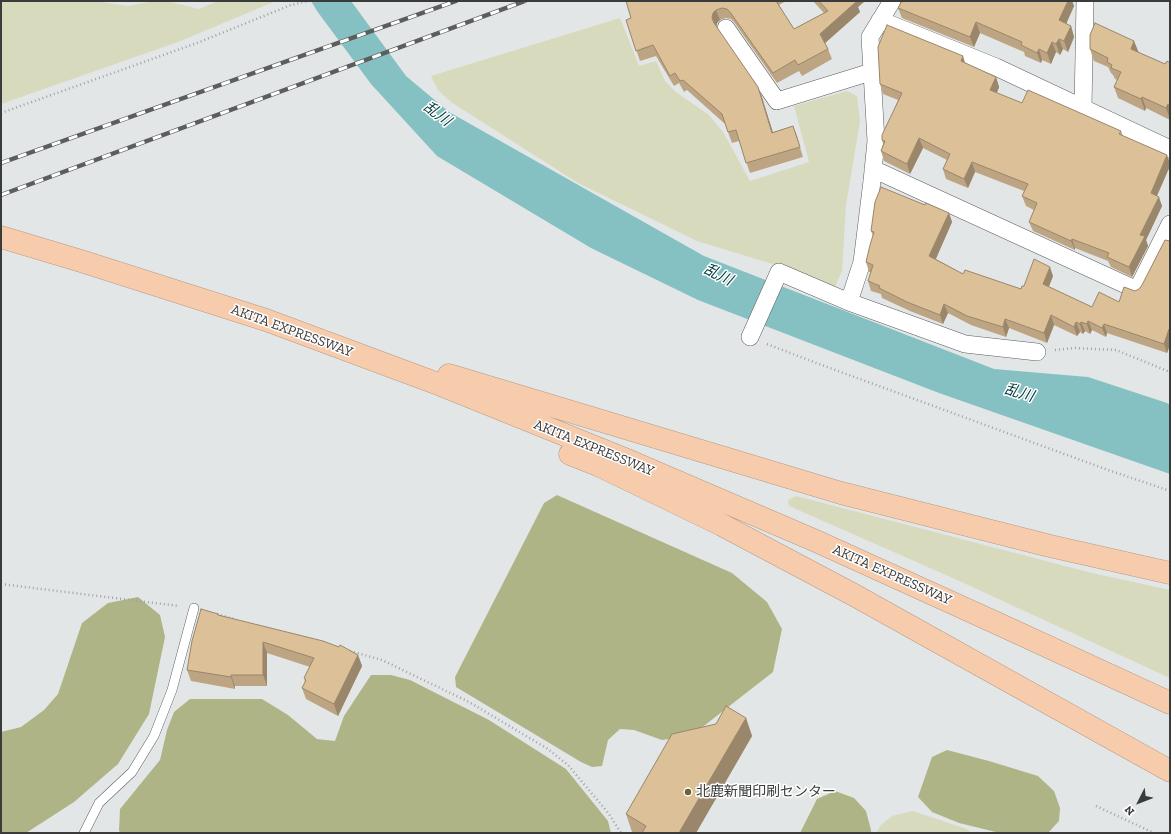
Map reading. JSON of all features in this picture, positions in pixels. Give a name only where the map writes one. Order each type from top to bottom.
[{"type":"highway","name":"AKITA EXPRESSWAY","points":[[1,237],[266,320],[441,386],[627,460],[816,541],[1170,703]]},
{"type":"highway","points":[[266,320],[842,493],[1050,546],[1170,573]]},
{"type":"highway","points":[[266,320],[354,364],[598,465],[722,525],[854,596],[1170,771]]},
{"type":"street","points":[[849,302],[862,262],[874,169],[876,141],[870,37],[892,1]]},
{"type":"street","points":[[1083,108],[1085,1]]},
{"type":"street","points":[[880,20],[996,67],[1170,149]]},
{"type":"street","points":[[726,28],[777,101],[871,72]]},
{"type":"street","points":[[874,169],[1137,290],[1170,224]]},
{"type":"street","points":[[750,337],[779,272],[849,302],[966,344],[1036,352]]},
{"type":"lane","points":[[84,833],[99,803],[132,772],[154,736],[172,690],[194,608]]},
{"type":"path","points":[[290,1],[291,5]]},
{"type":"path","points":[[1,113],[197,43],[291,5],[308,1]]},
{"type":"path","points":[[750,337],[1108,470],[1170,491]]},
{"type":"path","points":[[1036,352],[1075,348],[1116,350],[1170,372]]},
{"type":"path","points":[[1,584],[194,608],[240,621]]},
{"type":"path","points":[[345,650],[382,660],[469,702],[548,749],[568,765],[609,814],[621,833]]},
{"type":"path","points":[[1096,806],[1154,833]]},
{"type":"green space","points":[[1,1],[94,1],[128,6],[154,1],[166,1],[199,9],[218,1],[276,1],[178,42],[1,104]]},
{"type":"green space","points":[[620,18],[639,66],[656,61],[665,81],[676,92],[709,115],[723,132],[750,181],[809,162],[794,106],[847,91],[857,96],[860,121],[846,205],[842,271],[834,289],[779,266],[697,241],[578,183],[451,102],[438,90],[431,76]]},
{"type":"green space","points":[[557,495],[732,573],[767,602],[782,629],[773,672],[691,736],[662,740],[634,730],[620,729],[608,740],[602,766],[592,767],[581,762],[456,687],[455,677],[544,503]]},
{"type":"green space","points":[[796,496],[1092,573],[1170,590],[1170,678],[955,579],[789,506],[788,500]]},
{"type":"green space","points":[[138,597],[160,615],[165,637],[149,714],[118,764],[74,802],[26,833],[1,833],[1,732],[21,727],[44,710],[58,694],[82,623],[108,603]]},
{"type":"green space","points":[[371,675],[391,675],[410,680],[489,720],[566,769],[608,821],[611,833],[121,833],[119,831],[120,809],[160,760],[167,730],[174,712],[190,699],[262,699],[288,715],[317,739],[335,741],[344,716]]},
{"type":"green space","points":[[947,750],[1038,776],[1054,791],[1060,808],[1059,821],[1048,833],[1000,833],[959,823],[932,812],[918,797],[932,757]]},
{"type":"green space","points":[[835,791],[854,798],[866,811],[871,833],[800,833],[817,799]]},
{"type":"green space","points":[[913,811],[967,829],[971,833],[876,833],[881,825],[892,816]]},
{"type":"water","name":"乱川","points":[[311,1],[351,1],[406,76],[449,112],[704,256],[994,369],[1088,377],[1167,403],[1170,405],[1170,474],[939,393],[698,300],[591,248],[437,156],[371,84]]},
{"type":"building","points":[[626,1],[776,1],[794,29],[828,11],[819,1],[856,2],[820,34],[828,49],[798,65],[795,60],[773,73],[727,9],[722,8],[713,13],[712,18],[714,23],[758,87],[772,133],[793,126],[800,147],[746,163],[736,130],[728,132],[722,114],[683,80],[680,81],[675,73],[670,76],[653,45],[636,51],[626,20],[631,18]]},
{"type":"building","points":[[902,1],[1068,1],[1059,20],[1071,26],[1064,41],[1059,39],[1056,44],[1052,42],[1047,53],[1039,49],[1037,53],[1021,45],[1022,42],[976,22],[970,37],[898,8]]},
{"type":"building","points":[[1095,23],[1134,41],[1131,49],[1165,64],[1167,61],[1170,63],[1170,105],[1168,104],[1166,108],[1142,97],[1141,99],[1114,87],[1121,72],[1111,68],[1112,65],[1107,62],[1108,58],[1090,49],[1090,35]]},
{"type":"building","points":[[887,25],[963,56],[961,61],[996,77],[990,90],[1022,103],[1028,90],[1121,131],[1119,134],[1167,155],[1151,193],[1159,197],[1140,235],[1145,236],[1129,267],[1107,257],[1109,253],[1072,239],[1071,241],[1029,222],[1037,203],[1022,196],[1028,184],[972,162],[964,179],[943,169],[950,154],[919,138],[907,164],[881,151],[885,141],[882,140],[882,135],[902,93],[880,84],[878,47]]},
{"type":"building","points":[[881,187],[949,213],[929,256],[963,274],[965,270],[1021,289],[1022,286],[1024,286],[1034,259],[1050,267],[1043,284],[1092,307],[1099,292],[1119,302],[1124,287],[1135,291],[1139,289],[1165,240],[1170,241],[1170,329],[1164,344],[1104,324],[1102,328],[1088,321],[1087,324],[1081,322],[1080,324],[1076,322],[1074,327],[1051,315],[1044,333],[1005,319],[1003,327],[967,316],[944,304],[940,315],[907,302],[879,288],[880,286],[868,281],[873,265],[866,262],[874,232],[871,231],[875,202]]},
{"type":"building","points":[[201,609],[218,615],[323,641],[339,647],[340,645],[358,655],[334,704],[302,688],[306,680],[304,678],[314,658],[263,642],[263,675],[231,675],[231,677],[187,670],[192,641]]},
{"type":"building","name":"北鹿新聞印刷センター","points":[[726,706],[746,718],[680,833],[642,833],[646,826],[626,814],[672,734],[716,724]]},
{"type":"railway","points":[[1,163],[456,1]]},
{"type":"railway","points":[[1,195],[525,1]]},
{"type":"place","name":"北鹿新聞印刷センター","points":[[688,792]]}]
